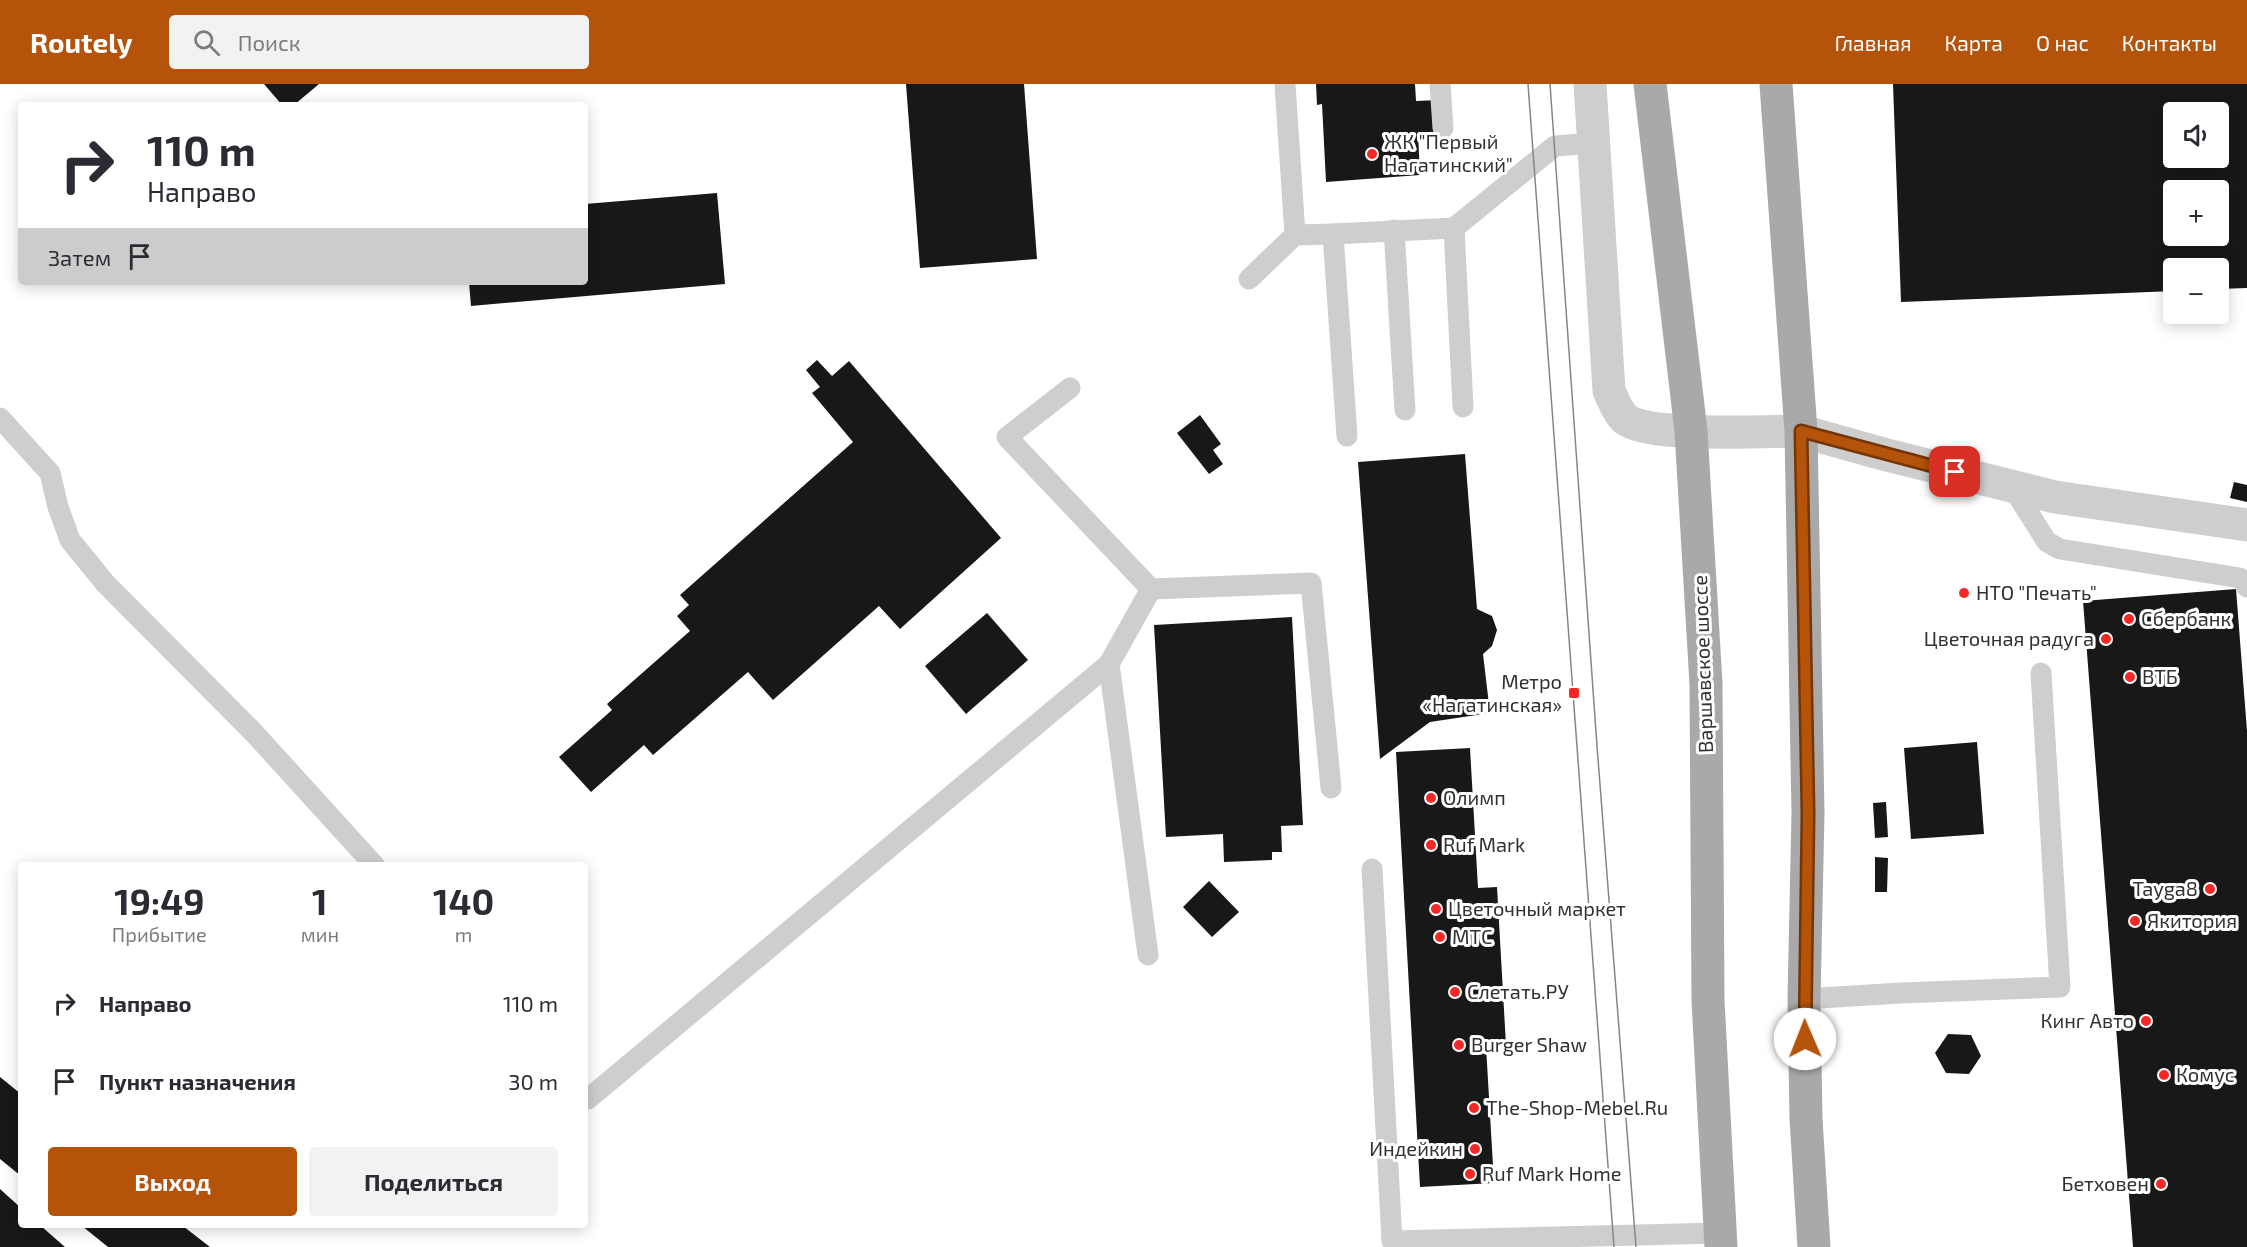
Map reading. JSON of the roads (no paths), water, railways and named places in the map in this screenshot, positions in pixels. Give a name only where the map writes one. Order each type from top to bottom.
[{"type":"main road","name":"Варшавское шоссе","points":[[1650,84],[1691,431],[1706,684],[1708,1000],[1720,1240]]},
{"type":"main road","points":[[1776,84],[1801,431],[1808,813],[1804,999],[1806,1119],[1814,1247]]},
{"type":"street","points":[[1590,84],[1609,390],[1624,418],[1644,428],[1691,431],[1801,431],[2055,497],[2247,525]]},
{"type":"lane","points":[[1285,84],[1295,235]]},
{"type":"lane","points":[[1440,84],[1443,128]]},
{"type":"lane","points":[[1249,279],[1295,235],[1454,228],[1555,146],[1595,143]]},
{"type":"lane","points":[[1454,228],[1463,407]]},
{"type":"lane","points":[[1394,230],[1405,410]]},
{"type":"lane","points":[[1334,234],[1347,436]]},
{"type":"lane","points":[[1070,388],[1007,437],[1151,589],[1311,583],[1331,788]]},
{"type":"lane","points":[[0,418],[50,474],[58,507],[70,540],[105,583],[255,734],[371,862]]},
{"type":"lane","points":[[2011,485],[2047,542],[2060,549],[2240,578],[2247,587]]},
{"type":"lane","points":[[588,1099],[1109,664],[1151,589]]},
{"type":"lane","points":[[1109,664],[1148,955]]},
{"type":"lane","points":[[1804,999],[2060,987],[2041,673]]},
{"type":"lane","points":[[1372,869],[1392,1241],[1720,1240]]},
{"type":"tram line","points":[[1528,84],[1614,1247]]},
{"type":"tram line","points":[[1550,84],[1597,746],[1636,1247]]},
{"type":"place","name":"ЖК \"Первый Нагатинский\"","points":[[1372,154]]},
{"type":"place","name":"НТО \"Печать\"","points":[[1964,593]]},
{"type":"place","name":"Сбербанк","points":[[2129,619]]},
{"type":"place","name":"Цветочная радуга","points":[[2106,639]]},
{"type":"place","name":"ВТБ","points":[[2130,677]]},
{"type":"place","name":"Метро «Нагатинская»","points":[[1574,693]]},
{"type":"place","name":"Олимп","points":[[1431,798]]},
{"type":"place","name":"Ruf Mark","points":[[1431,845]]},
{"type":"place","name":"Tayga8","points":[[2210,889]]},
{"type":"place","name":"Цветочный маркет","points":[[1436,909]]},
{"type":"place","name":"Якитория","points":[[2135,921]]},
{"type":"place","name":"МТС","points":[[1440,937]]},
{"type":"place","name":"Слетать.РУ","points":[[1455,992]]},
{"type":"place","name":"Кинг Авто","points":[[2146,1021]]},
{"type":"place","name":"Burger Shaw","points":[[1459,1045]]},
{"type":"place","name":"Комус","points":[[2164,1075]]},
{"type":"place","name":"The-Shop-Mebel.Ru","points":[[1474,1108]]},
{"type":"place","name":"Индейкин","points":[[1475,1149]]},
{"type":"place","name":"Ruf Mark Home","points":[[1470,1174]]},
{"type":"place","name":"Бетховен","points":[[2161,1184]]}]
